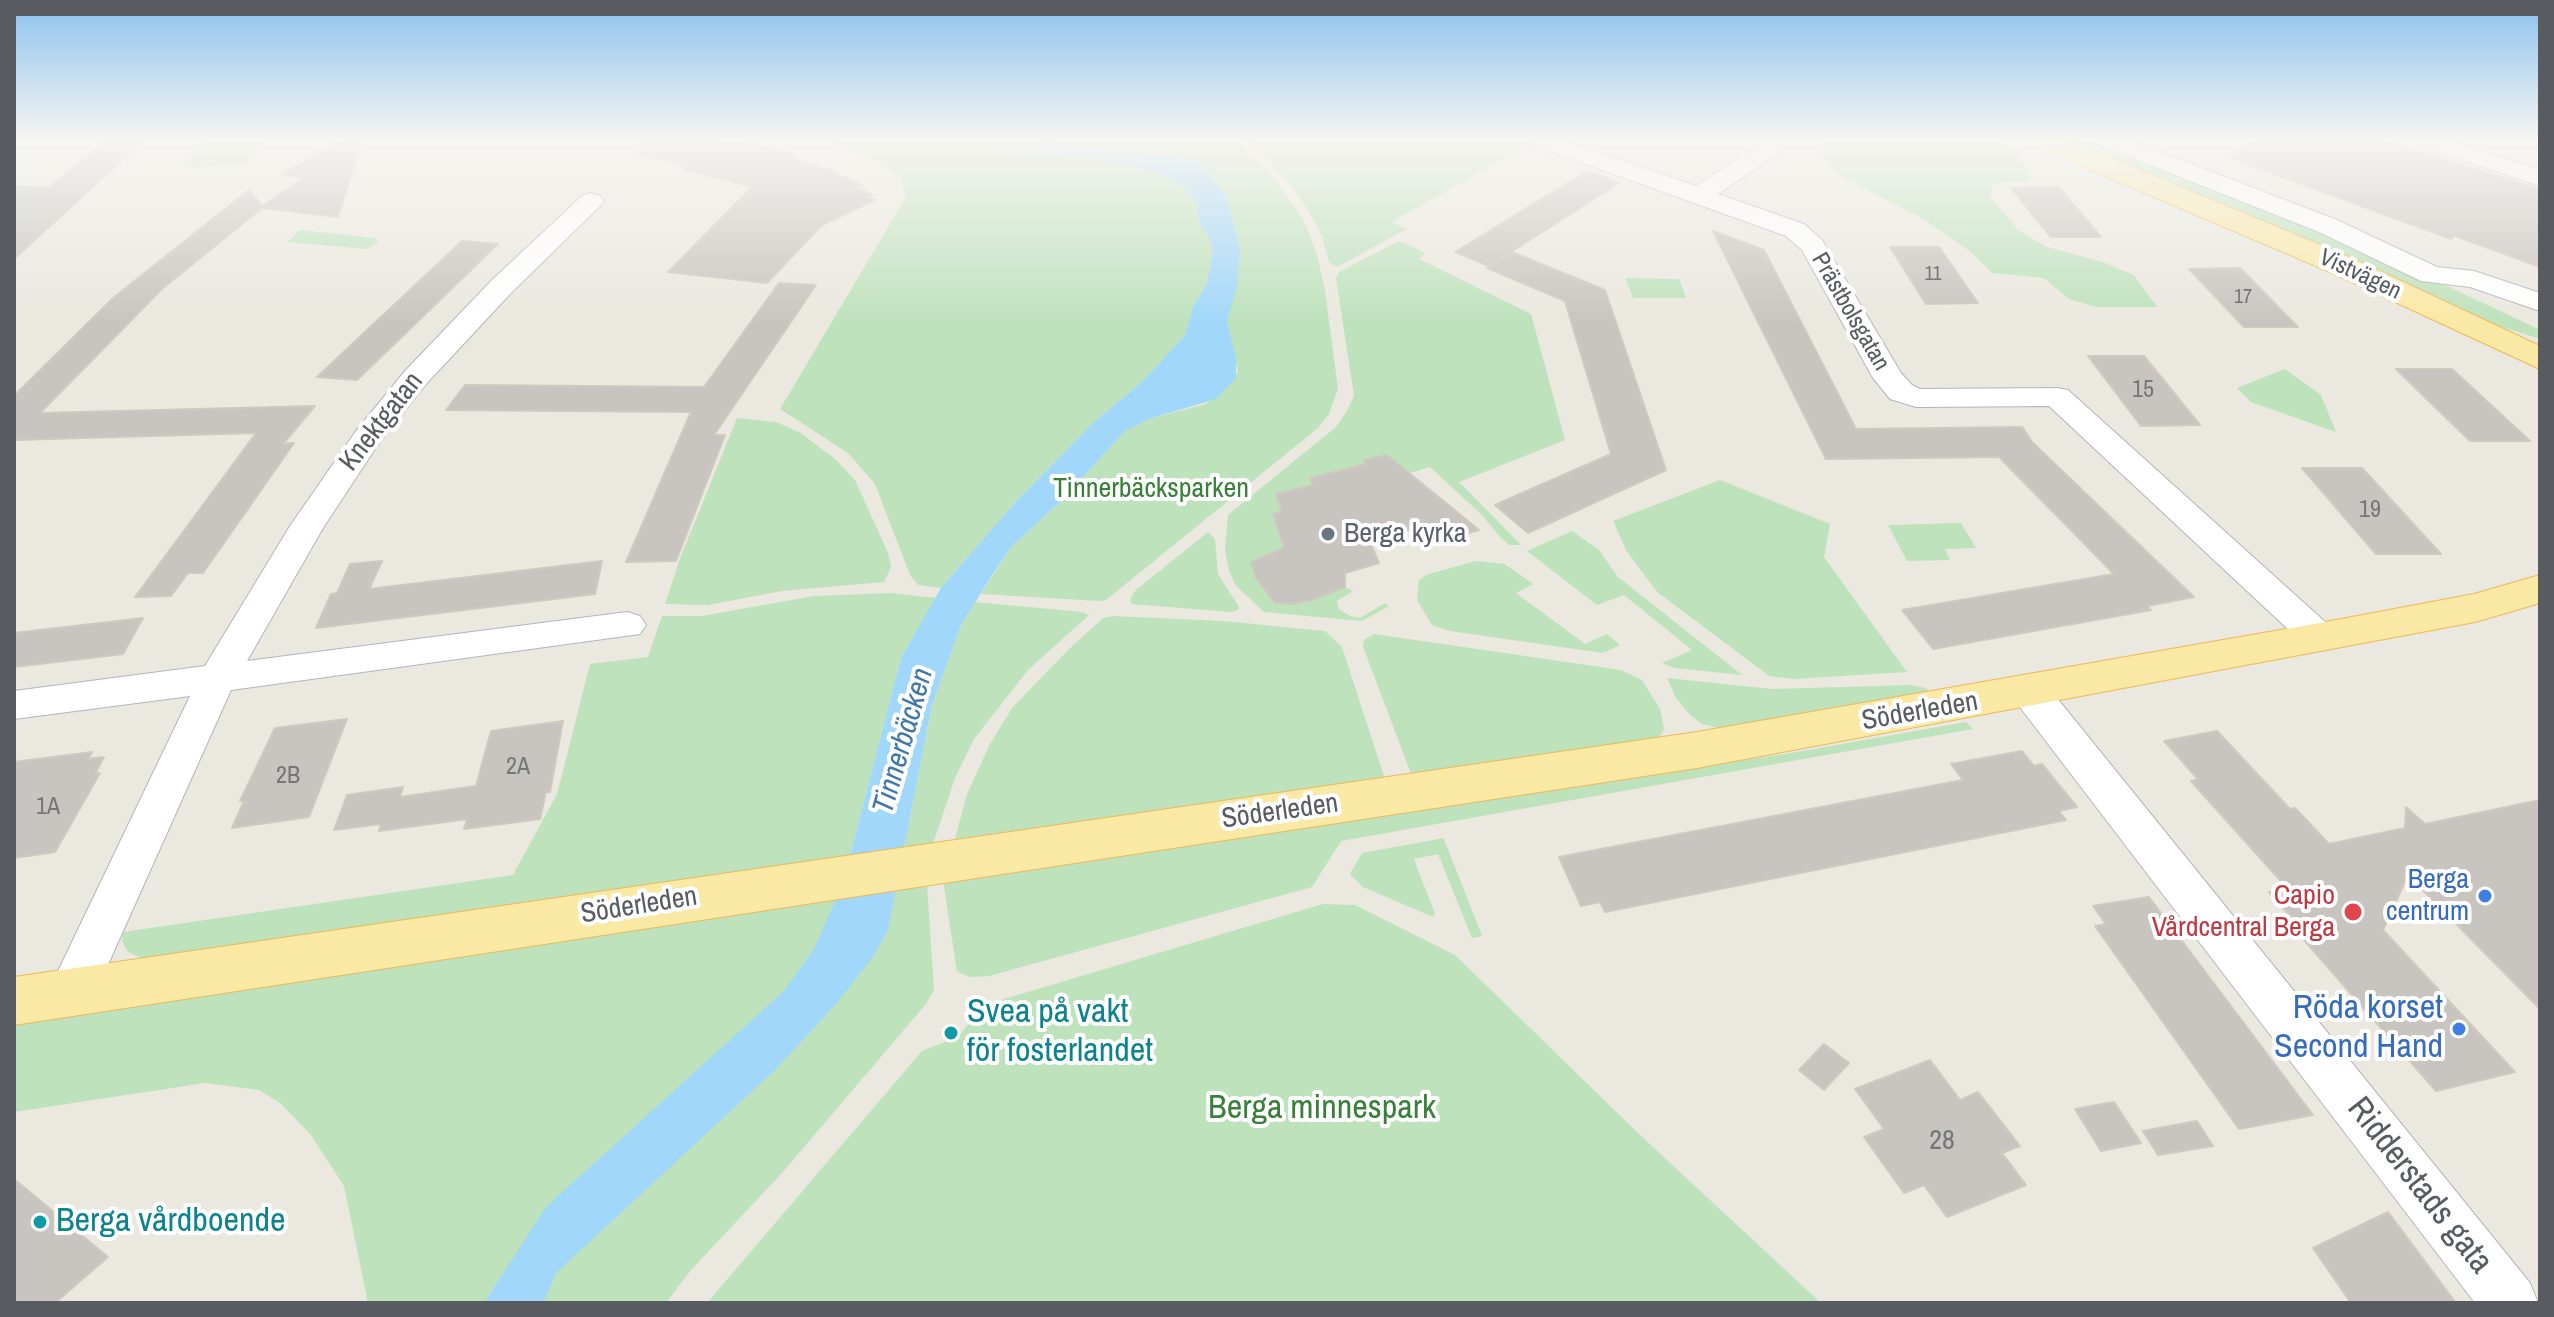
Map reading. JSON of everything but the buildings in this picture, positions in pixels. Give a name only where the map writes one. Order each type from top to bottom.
[{"type":"main road","name":"Vistvägen","points":[[2190,201],[2327,259],[2540,359]]},
{"type":"main road","name":"Söderleden","points":[[14,1001],[1697,750],[2320,638],[2475,608],[2540,589]]},
{"type":"street","name":"Knektgatan","points":[[72,992],[217,679],[307,526],[395,401],[480,308],[591,201]]},
{"type":"street","name":"Prästbolsgatan","points":[[1718,201],[1795,230],[1813,246],[1888,378],[1901,392],[1916,398],[2057,397],[2320,638]]},
{"type":"street","name":"Vistvägen","points":[[2265,201],[2328,226],[2431,275],[2474,279],[2540,302]]},
{"type":"street","points":[[14,705],[627,625]]},
{"type":"street","name":"Ridderstads gata","points":[[2030,692],[2510,1303]]},
{"type":"green space","points":[[903,201],[1196,202],[1199,223],[1209,236],[1213,249],[1207,283],[1193,306],[1185,335],[1143,381],[1094,422],[1010,508],[941,588],[918,585],[910,575],[875,484],[848,453],[780,409]]},
{"type":"green space","name":"Tinnerbäcksparken","points":[[1228,201],[1290,201],[1304,221],[1317,254],[1325,291],[1338,389],[1329,414],[1318,428],[1106,600],[981,594],[1011,547],[1061,501],[1125,431],[1152,418],[1206,404],[1238,372],[1227,321],[1240,248]]},
{"type":"green space","points":[[1302,201],[1428,201],[1392,222],[1407,229],[1337,267],[1329,262],[1322,237]]},
{"type":"green space","points":[[1890,201],[1994,201],[2018,230],[2047,247],[2103,262],[2134,275],[2157,307],[2097,307],[2069,299],[2044,278],[1992,273],[1971,252],[1923,219]]},
{"type":"green space","points":[[2214,201],[2259,201],[2315,223],[2540,330],[2540,339],[2484,321],[2317,244]]},
{"type":"green space","points":[[300,230],[376,238],[378,243],[366,249],[287,242]]},
{"type":"green space","points":[[1399,241],[1426,253],[1419,259],[1531,314],[1565,440],[1459,482],[1521,545],[1510,545],[1502,539],[1482,515],[1430,467],[1410,473],[1387,455],[1364,460],[1366,464],[1311,478],[1313,485],[1276,494],[1283,512],[1273,515],[1284,549],[1256,578],[1275,603],[1293,604],[1312,600],[1345,587],[1353,591],[1337,601],[1339,609],[1350,616],[1360,618],[1385,603],[1389,606],[1362,621],[1264,612],[1236,586],[1229,571],[1225,550],[1228,515],[1336,427],[1347,411],[1354,396],[1336,278],[1339,272]]},
{"type":"green space","points":[[1625,278],[1679,279],[1686,298],[1633,298]]},
{"type":"green space","points":[[2285,369],[2321,395],[2336,432],[2251,402],[2237,388]]},
{"type":"green space","points":[[737,418],[776,422],[801,433],[835,459],[855,480],[888,553],[891,567],[884,582],[782,591],[708,605],[665,604],[679,561]]},
{"type":"green space","points":[[1720,480],[1830,524],[1824,557],[1907,672],[1794,679],[1769,676],[1657,592],[1626,550],[1613,521]]},
{"type":"green space","points":[[1961,523],[1976,548],[1945,549],[1950,560],[1907,561],[1888,525]]},
{"type":"green space","points":[[1572,531],[1599,550],[1618,577],[1742,675],[1674,668],[1662,663],[1692,650],[1624,595],[1597,605],[1527,551]]},
{"type":"green space","points":[[1208,532],[1215,539],[1218,574],[1238,610],[1131,604],[1136,590]]},
{"type":"green space","points":[[1476,561],[1504,564],[1533,584],[1516,593],[1585,644],[1607,634],[1620,645],[1603,653],[1450,631],[1432,625],[1417,600],[1419,580],[1429,574]]},
{"type":"green space","points":[[891,593],[936,598],[901,658],[850,856],[142,959],[128,952],[122,941],[123,932],[513,875],[557,794],[590,664],[648,657],[662,616],[702,616],[814,596]]},
{"type":"green space","points":[[975,602],[1089,615],[1028,670],[974,739],[955,778],[933,844],[904,848],[932,705],[961,625]]},
{"type":"green space","points":[[1103,618],[1223,621],[1325,631],[1342,647],[1385,779],[955,839],[967,794],[990,744],[1012,708]]},
{"type":"green space","points":[[1374,634],[1621,670],[1642,680],[1660,709],[1664,729],[1660,736],[1648,740],[1412,776],[1363,647],[1364,640]]},
{"type":"green space","points":[[1667,678],[1772,689],[1910,685],[1926,688],[1930,693],[1719,728],[1702,724],[1690,715],[1676,698]]},
{"type":"green space","points":[[1966,722],[1973,729],[1341,841],[1312,887],[989,976],[971,977],[957,972],[943,880],[1791,753]]},
{"type":"green space","points":[[1444,838],[1482,936],[1472,938],[1438,854],[1414,859],[1435,914],[1433,917],[1363,887],[1350,874],[1362,853]]},
{"type":"green space","points":[[927,884],[934,990],[926,1004],[782,1173],[691,1270],[666,1303],[368,1303],[344,1186],[311,1135],[280,1103],[259,1090],[205,1083],[14,1112],[14,1019]]},
{"type":"green space","name":"Berga minnespark","points":[[1323,904],[1355,905],[1455,955],[1639,1134],[1821,1303],[707,1303],[922,1051],[958,1037],[984,1005]]},
{"type":"water","name":"Tinnerbäcken","points":[[1228,201],[1240,248],[1237,286],[1227,321],[1236,359],[1236,378],[1216,399],[1152,418],[1125,431],[1061,501],[1011,547],[993,574],[961,625],[932,705],[888,930],[872,958],[836,1004],[776,1069],[556,1273],[543,1303],[484,1303],[546,1207],[784,991],[814,949],[843,883],[901,658],[941,588],[1010,508],[1094,422],[1143,381],[1185,335],[1193,306],[1207,283],[1213,249],[1199,223],[1196,202]]},
{"type":"place","name":"Berga kyrka","points":[[1328,534]]},
{"type":"place","name":"Berga centrum","points":[[2485,896]]},
{"type":"place","name":"Capio Vårdcentral Berga","points":[[2353,912]]},
{"type":"place","name":"Röda korset Second Hand","points":[[2459,1029]]},
{"type":"place","name":"Svea på vakt för fosterlandet","points":[[951,1033]]},
{"type":"place","name":"Berga vårdboende","points":[[40,1222]]}]
